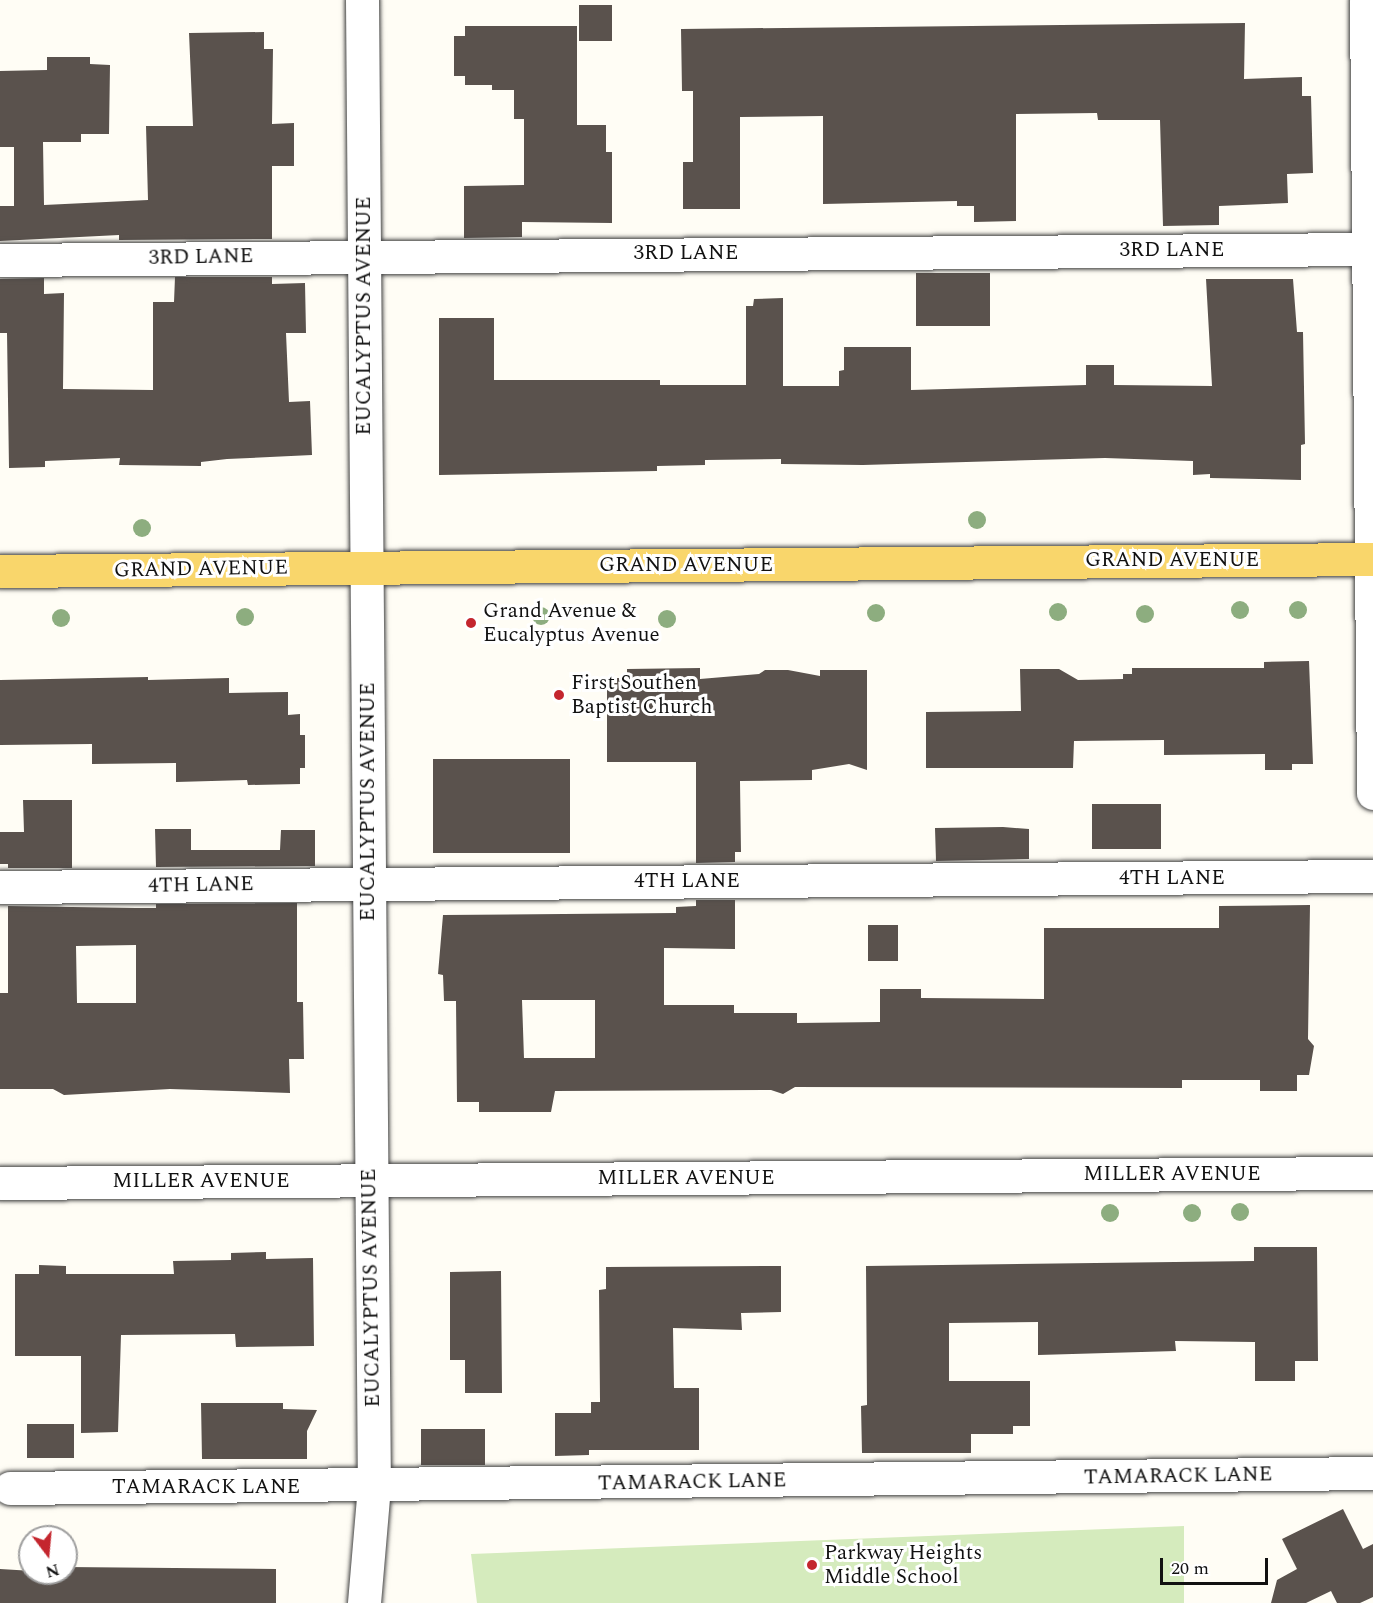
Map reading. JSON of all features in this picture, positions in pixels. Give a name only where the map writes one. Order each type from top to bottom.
[{"type":"main road","name":"GRAND AVENUE","points":[[0,571],[1372,559]]},
{"type":"street","name":"EUCALYPTUS AVENUE","points":[[362,0],[369,1180],[374,1486],[363,1603]]},
{"type":"street","points":[[1366,0],[1370,249],[1373,793]]},
{"type":"street","name":"3RD LANE","points":[[0,260],[364,255],[1370,249]]},
{"type":"street","name":"4TH LANE","points":[[0,886],[1373,876]]},
{"type":"street","name":"MILLER AVENUE","points":[[0,1183],[1373,1173]]},
{"type":"street","name":"TAMARACK LANE","points":[[10,1488],[374,1486],[1373,1473]]},
{"type":"green space","points":[[1184,1526],[1184,1603],[477,1603],[471,1554]]},
{"type":"building","points":[[579,5],[612,5],[612,41],[579,41]]},
{"type":"building","points":[[1245,23],[1244,79],[1302,77],[1302,96],[1311,96],[1313,173],[1287,174],[1288,203],[1219,206],[1219,225],[1163,226],[1160,120],[1098,120],[1097,113],[1016,114],[1016,221],[974,222],[974,206],[957,206],[957,201],[823,204],[823,116],[740,117],[740,209],[683,209],[683,162],[693,162],[693,91],[682,91],[681,29]]},
{"type":"building","points":[[465,26],[577,26],[577,125],[606,125],[606,152],[612,152],[612,223],[522,222],[522,237],[464,238],[464,186],[524,185],[524,119],[514,119],[514,90],[492,90],[492,85],[465,85],[465,76],[454,76],[454,36],[465,36]]},
{"type":"building","points":[[264,32],[264,49],[273,49],[272,124],[294,123],[294,166],[272,166],[272,239],[119,240],[119,235],[0,241],[0,206],[14,206],[14,147],[0,147],[0,71],[47,70],[47,57],[90,57],[90,64],[110,65],[109,134],[81,134],[81,142],[43,142],[44,205],[148,200],[146,126],[193,126],[189,33]]},
{"type":"building","points":[[916,273],[990,273],[990,326],[916,326]]},
{"type":"building","points":[[175,277],[272,277],[272,284],[305,283],[306,333],[286,333],[289,402],[310,401],[312,455],[227,459],[201,462],[201,466],[119,465],[120,458],[45,461],[45,467],[9,468],[7,333],[0,333],[0,279],[44,278],[44,294],[64,293],[63,389],[153,390],[153,302],[174,302]]},
{"type":"building","points":[[1206,279],[1293,279],[1297,332],[1303,332],[1305,444],[1301,445],[1301,480],[1210,478],[1210,474],[1193,475],[1193,461],[1105,458],[863,465],[781,464],[781,459],[705,460],[705,465],[657,466],[657,471],[439,475],[439,318],[494,318],[494,380],[660,380],[660,385],[746,385],[746,306],[753,306],[754,299],[783,298],[783,386],[839,386],[839,371],[844,370],[844,347],[911,347],[911,390],[1086,385],[1086,365],[1114,365],[1114,385],[1212,386]]},
{"type":"building","points":[[1309,661],[1313,764],[1292,764],[1292,770],[1265,770],[1265,754],[1164,755],[1164,740],[1074,741],[1073,768],[926,768],[926,712],[1021,711],[1020,669],[1059,669],[1078,680],[1123,679],[1123,674],[1132,674],[1132,668],[1264,668],[1264,662]]},
{"type":"building","points":[[700,668],[700,679],[759,674],[765,670],[788,670],[820,676],[820,670],[867,670],[867,770],[849,764],[812,770],[812,780],[740,781],[741,852],[735,852],[735,862],[696,863],[696,762],[607,762],[607,678],[627,678],[627,669]]},
{"type":"building","points":[[148,677],[148,680],[229,678],[229,693],[288,692],[288,715],[300,714],[300,735],[305,735],[305,768],[300,768],[300,784],[248,785],[247,780],[176,782],[176,763],[92,764],[92,744],[0,745],[0,680]]},
{"type":"building","points":[[433,759],[570,759],[570,853],[433,853]]},
{"type":"building","points":[[23,800],[72,800],[72,868],[8,868],[8,864],[0,864],[0,832],[24,832]]},
{"type":"building","points":[[1092,804],[1161,804],[1161,849],[1092,849]]},
{"type":"building","points":[[935,828],[1029,829],[1029,859],[936,861]]},
{"type":"building","points":[[155,829],[191,829],[191,850],[280,850],[281,830],[315,830],[315,866],[156,867]]},
{"type":"building","points":[[696,900],[735,900],[735,949],[664,948],[664,1005],[734,1005],[734,1013],[797,1013],[797,1023],[880,1022],[880,989],[921,989],[921,998],[1044,999],[1044,928],[1219,928],[1219,906],[1310,905],[1308,1039],[1314,1046],[1309,1075],[1297,1075],[1297,1091],[1260,1091],[1260,1080],[1182,1080],[1182,1088],[795,1087],[783,1094],[771,1090],[555,1091],[551,1112],[479,1112],[479,1102],[457,1102],[456,1001],[444,1001],[443,975],[438,974],[443,915],[676,913],[676,907],[696,906]],"holes":[[[522,1000],[595,1000],[595,1058],[524,1058]]]},
{"type":"building","points":[[297,903],[297,1002],[303,1002],[304,1059],[289,1059],[290,1093],[170,1089],[64,1095],[53,1089],[0,1089],[0,993],[8,993],[8,906],[156,908],[156,904]],"holes":[[[136,945],[136,1003],[77,1003],[76,946]]]},
{"type":"building","points":[[868,925],[898,925],[898,961],[868,961]]},
{"type":"building","points":[[1254,1247],[1317,1247],[1318,1361],[1295,1361],[1295,1381],[1255,1381],[1255,1342],[1175,1341],[1176,1351],[1038,1355],[1038,1322],[949,1323],[949,1381],[1030,1381],[1030,1426],[1013,1426],[1013,1434],[971,1434],[971,1453],[862,1453],[861,1406],[867,1405],[866,1266],[1254,1261]]},
{"type":"building","points":[[266,1252],[266,1259],[313,1258],[314,1346],[236,1347],[235,1334],[121,1335],[118,1432],[81,1433],[81,1356],[15,1356],[15,1274],[39,1274],[39,1265],[66,1266],[66,1274],[174,1274],[173,1261],[231,1260],[231,1253]]},
{"type":"building","points":[[781,1266],[781,1312],[741,1313],[742,1330],[673,1328],[674,1388],[699,1388],[699,1450],[589,1450],[589,1455],[555,1456],[555,1413],[591,1413],[591,1402],[600,1402],[599,1290],[606,1289],[606,1267]]},
{"type":"building","points":[[501,1271],[502,1393],[465,1393],[465,1360],[450,1360],[450,1272]]},
{"type":"building","points":[[201,1403],[283,1403],[283,1409],[317,1410],[307,1431],[307,1459],[202,1459]]},
{"type":"building","points":[[27,1424],[74,1424],[74,1458],[27,1458]]},
{"type":"building","points":[[421,1429],[485,1429],[485,1465],[421,1465]]},
{"type":"building","points":[[1343,1509],[1363,1549],[1373,1544],[1373,1597],[1360,1603],[1337,1603],[1331,1591],[1306,1603],[1271,1603],[1277,1580],[1297,1569],[1282,1539]]},
{"type":"building","points":[[78,1567],[276,1569],[276,1603],[0,1603],[0,1569],[18,1570],[18,1585],[78,1585]]},
{"type":"place","name":"Grand Avenue & Eucalyptus Avenue","points":[[471,623]]},
{"type":"place","name":"First Southen Baptist Church","points":[[559,695]]},
{"type":"place","name":"Parkway Heights Middle School","points":[[812,1565]]}]
